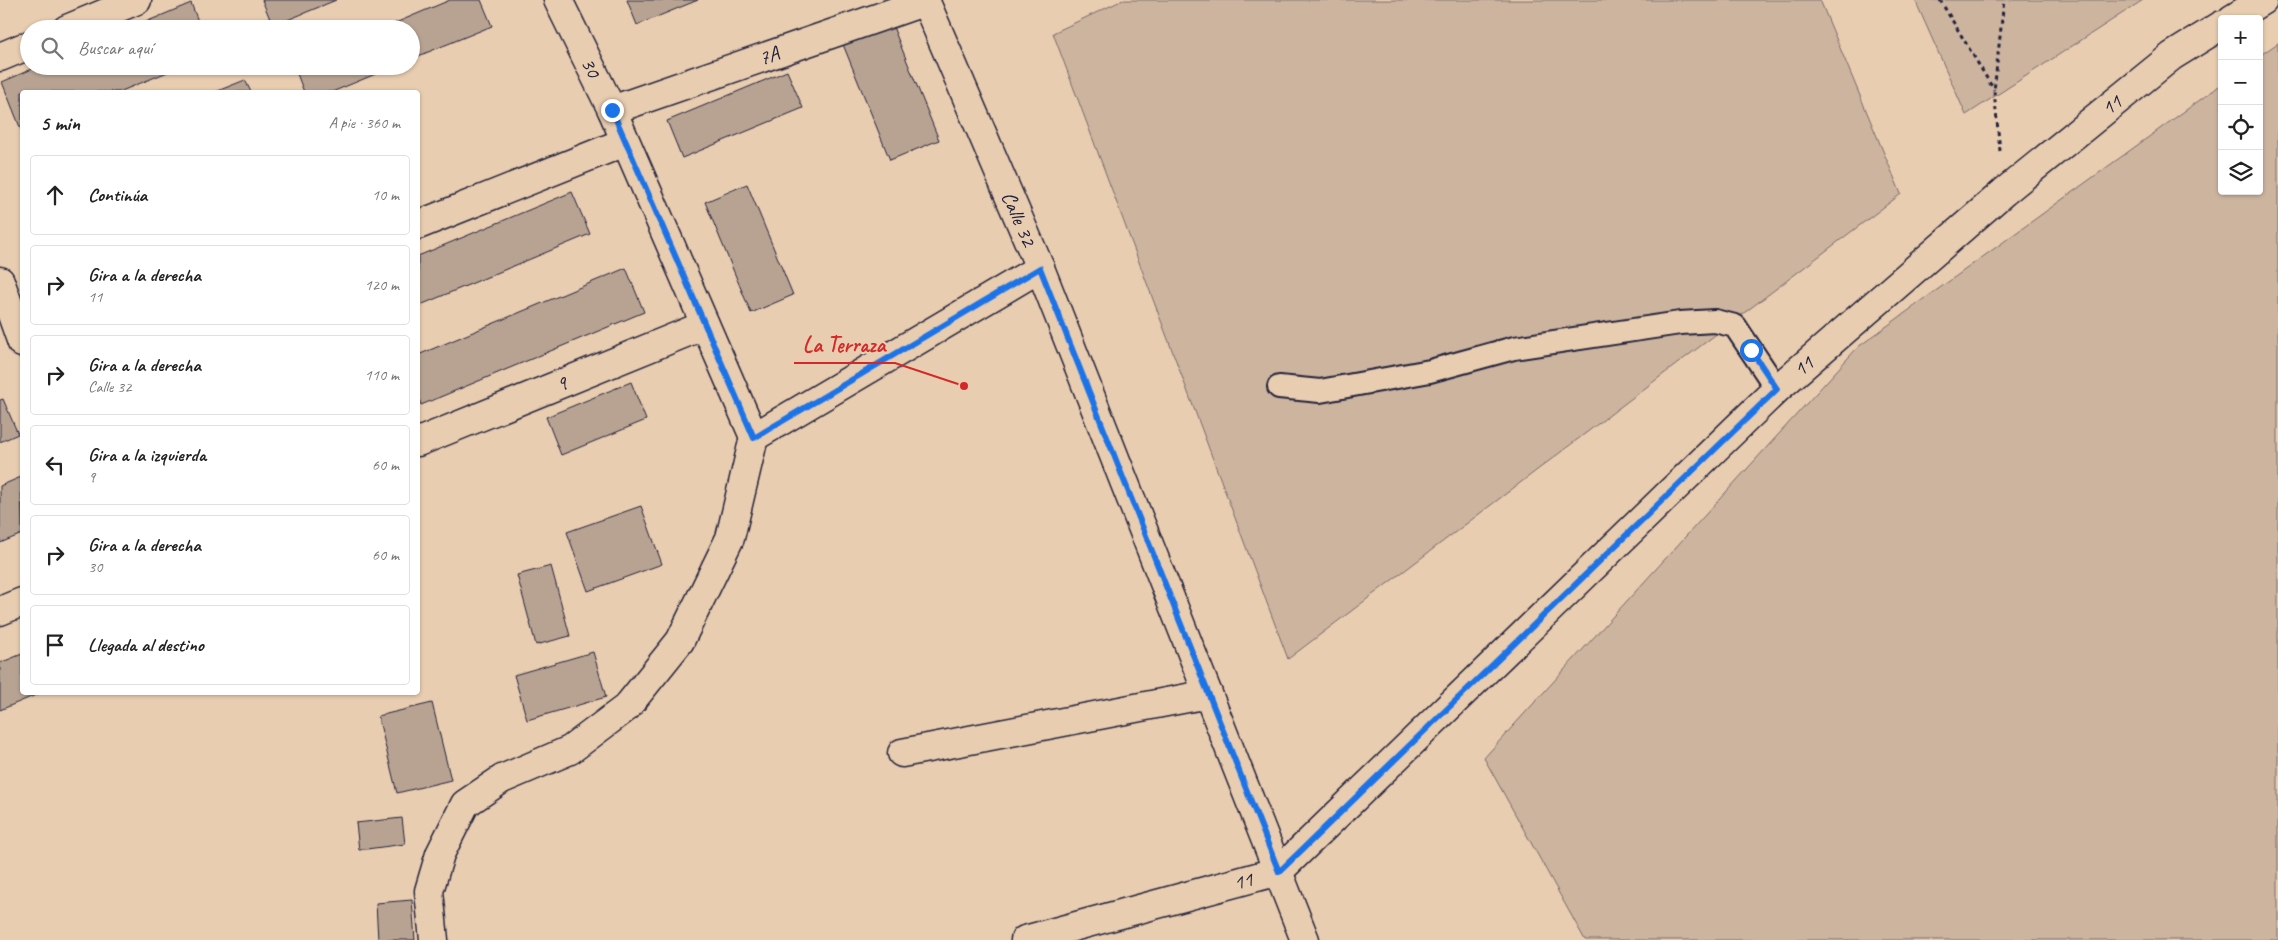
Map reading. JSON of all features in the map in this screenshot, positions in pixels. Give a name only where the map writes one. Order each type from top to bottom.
[{"type":"street","points":[[89,20],[137,0]]},
{"type":"street","name":"30","points":[[558,0],[612,110],[754,438]]},
{"type":"street","points":[[2239,15],[2263,0]]},
{"type":"street","name":"7A","points":[[612,110],[926,1]]},
{"type":"street","name":"Calle 32","points":[[926,1],[1040,268],[1305,940]]},
{"type":"street","name":"11","points":[[1025,940],[1279,872],[1777,389],[2004,192],[2172,56],[2218,27]]},
{"type":"street","points":[[0,56],[20,48]]},
{"type":"street","points":[[420,224],[625,142]]},
{"type":"street","points":[[434,940],[430,890],[440,854],[465,804],[502,779],[570,750],[627,707],[680,641],[730,538],[754,438],[1040,268]]},
{"type":"street","points":[[2,293],[20,338]]},
{"type":"street","name":"9","points":[[420,441],[705,325]]},
{"type":"street","points":[[0,611],[20,603]]},
{"type":"street","points":[[902,753],[1208,694]]},
{"type":"lane","points":[[1279,387],[1320,391],[1430,371],[1514,348],[1680,323],[1715,321],[1735,326],[1777,389]]},
{"type":"path","points":[[1940,0],[1994,91]]},
{"type":"path","points":[[2004,0],[1994,91],[2004,192]]},
{"type":"shaded area","points":[[1123,0],[1820,0],[1901,194],[1288,659],[1053,33]]},
{"type":"shaded area","points":[[1915,0],[2143,0],[1966,115]]},
{"type":"shaded area","points":[[2278,43],[2278,940],[1585,940],[1484,758],[1858,347],[2218,87],[2218,195],[2263,195],[2263,53]]},
{"type":"building","points":[[262,0],[336,0],[288,20],[270,20]]},
{"type":"building","points":[[450,0],[481,0],[492,26],[420,55],[420,20],[402,20]]},
{"type":"building","points":[[627,0],[698,0],[637,25]]},
{"type":"building","points":[[191,3],[198,20],[150,20]]},
{"type":"building","points":[[891,22],[939,140],[890,160],[842,42]]},
{"type":"building","points":[[787,71],[803,108],[682,158],[667,121]]},
{"type":"building","points":[[20,74],[160,75],[124,90],[20,90],[20,127],[2,82]]},
{"type":"building","points":[[297,75],[373,75],[337,90],[303,90]]},
{"type":"building","points":[[245,80],[250,90],[220,90]]},
{"type":"building","points":[[747,184],[793,295],[751,313],[705,202]]},
{"type":"building","points":[[572,192],[590,234],[420,305],[420,255]]},
{"type":"building","points":[[626,268],[644,312],[421,405],[420,354]]},
{"type":"building","points":[[631,382],[646,420],[561,455],[546,417]]},
{"type":"building","points":[[3,399],[18,434],[0,442],[0,400]]},
{"type":"building","points":[[20,477],[20,535],[0,543],[0,486]]},
{"type":"building","points":[[641,506],[662,564],[588,591],[567,532]]},
{"type":"building","points":[[551,566],[570,636],[536,645],[517,575]]},
{"type":"building","points":[[593,652],[606,697],[527,720],[514,675]]},
{"type":"building","points":[[20,655],[20,695],[36,695],[0,710],[0,663]]},
{"type":"building","points":[[432,703],[451,780],[397,793],[378,716]]},
{"type":"building","points":[[402,818],[405,844],[359,850],[356,823]]},
{"type":"building","points":[[412,900],[415,940],[378,940],[376,903]]},
{"type":"place","name":"La Terraza","points":[[964,386]]},
{"type":"route","points":[[612,110],[754,438],[1040,268],[1279,872],[1777,389],[1751,350]]}]
